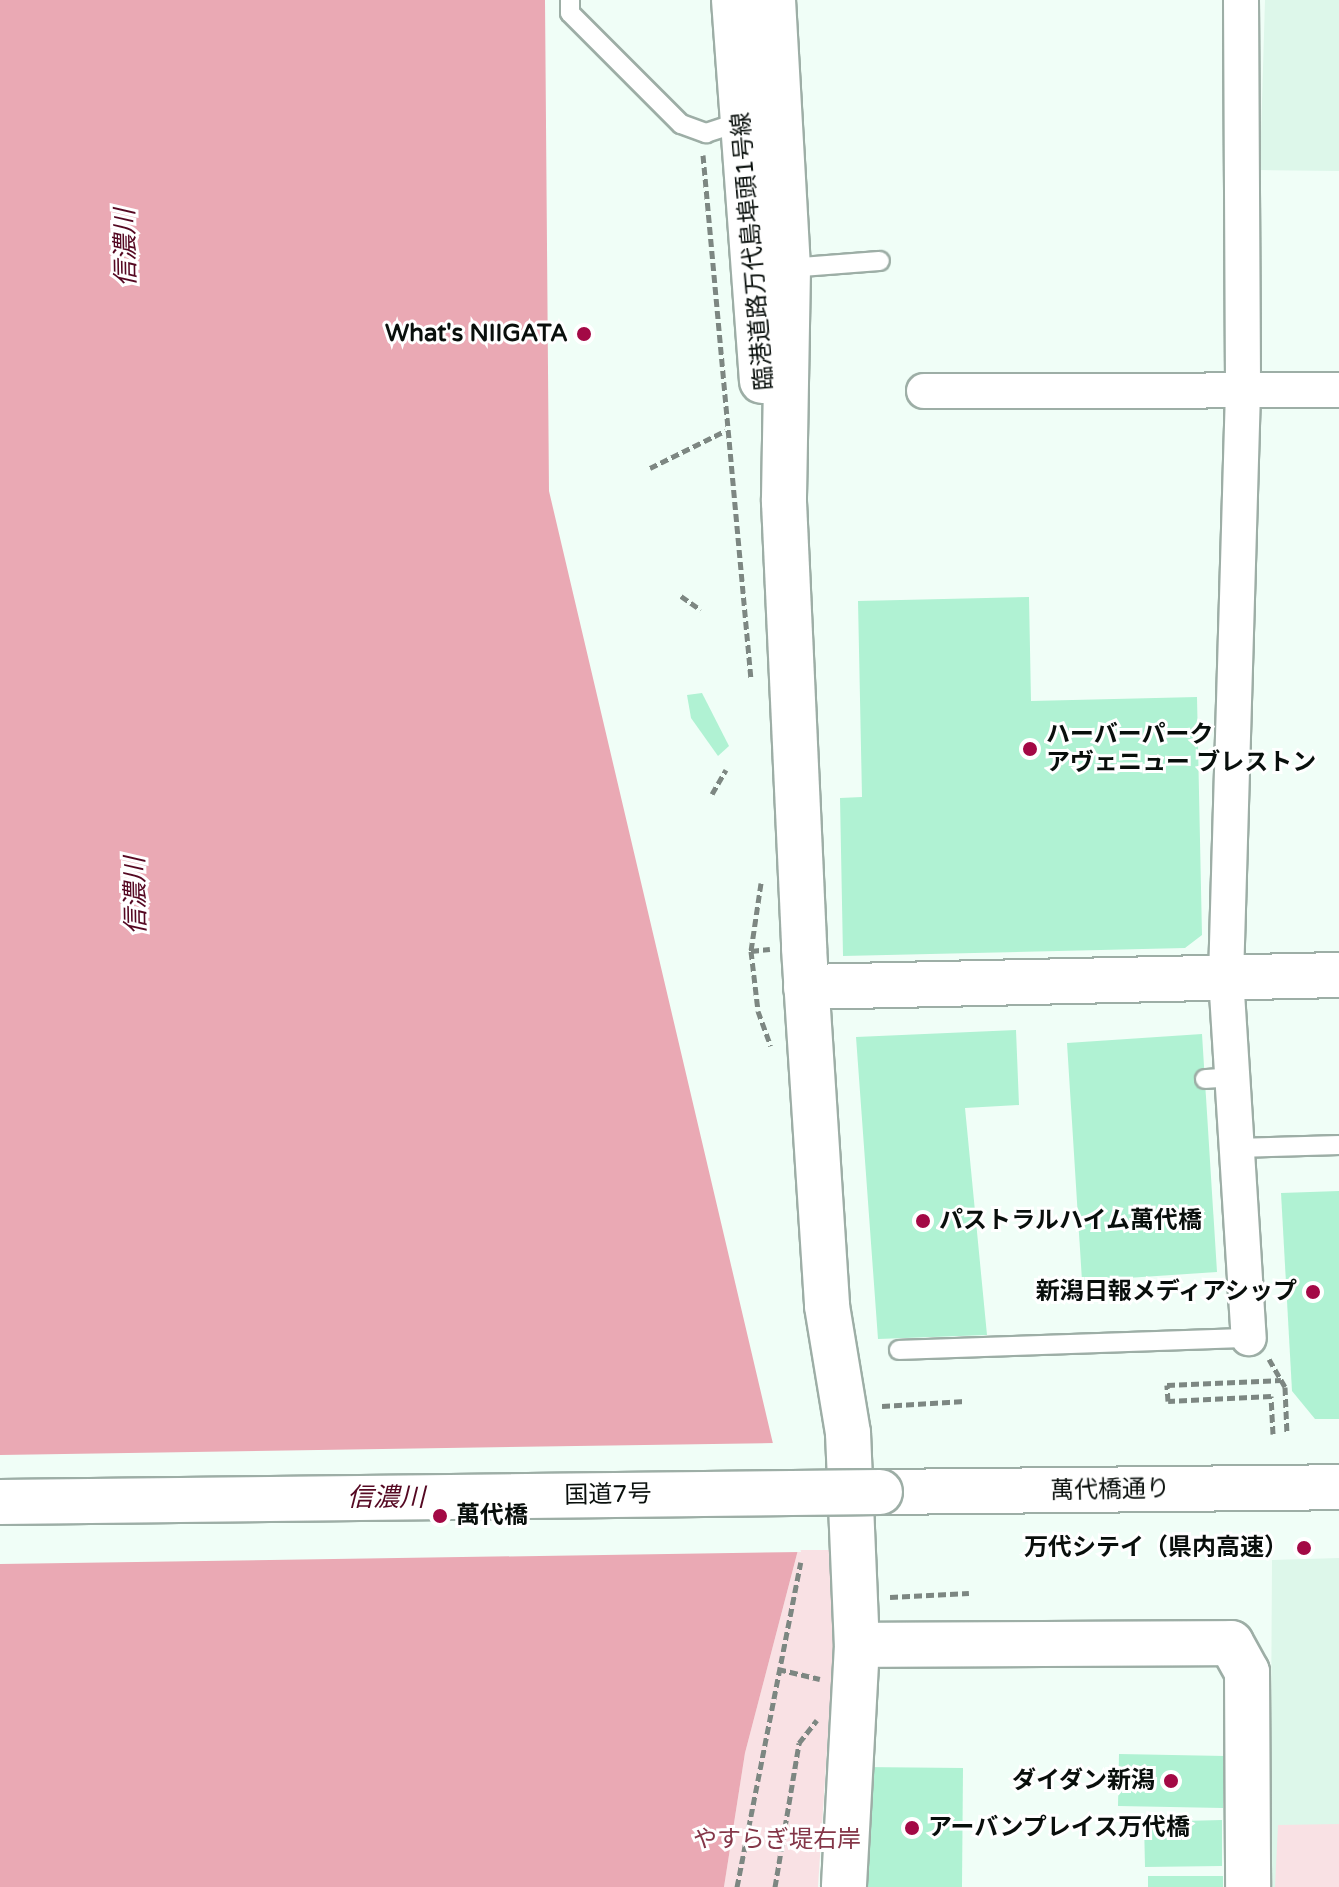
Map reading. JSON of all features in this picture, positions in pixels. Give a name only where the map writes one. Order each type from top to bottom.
[{"type":"main road","name":"臨港道路万代島埠頭1号線","points":[[734,0],[723,128],[784,502]]},
{"type":"main road","name":"臨港道路万代島埠頭1号線","points":[[773,0],[788,268],[784,502],[806,987],[827,1306],[848,1433],[857,1645],[844,1887]]},
{"type":"main road","points":[[806,987],[1339,975]]},
{"type":"main road","name":"萬代橋通り","points":[[880,1492],[1339,1487]]},
{"type":"main road","name":"国道7号","points":[[0,1502],[880,1492]]},
{"type":"main road","points":[[857,1645],[1231,1643],[1247,1672],[1248,1887]]},
{"type":"street","points":[[1241,0],[1243,391],[1226,977],[1219,1078],[1237,1148],[1249,1338]]},
{"type":"street","points":[[924,391],[1339,390]]},
{"type":"lane","points":[[570,0],[570,13],[681,124],[723,128]]},
{"type":"lane","points":[[788,268],[880,261]]},
{"type":"lane","points":[[1237,1148],[1339,1145]]},
{"type":"lane","points":[[899,1350],[1249,1338]]},
{"type":"path","points":[[723,128],[700,182],[753,695]]},
{"type":"path","points":[[650,468],[725,431]]},
{"type":"path","points":[[681,596],[701,610]]},
{"type":"path","points":[[712,794],[726,770]]},
{"type":"path","points":[[762,878],[751,951],[758,1011],[774,1052]]},
{"type":"path","points":[[751,951],[774,949]]},
{"type":"path","points":[[1273,1434],[1271,1396],[1168,1401],[1167,1385],[1281,1380]]},
{"type":"path","points":[[1285,1387],[1287,1434]]},
{"type":"path","points":[[873,1407],[965,1401]]},
{"type":"path","points":[[737,1887],[801,1562]]},
{"type":"path","points":[[885,1598],[969,1593]]},
{"type":"path","points":[[778,1669],[819,1679]]},
{"type":"path","points":[[775,1887],[799,1743],[820,1717]]},
{"type":"shaded area","points":[[1265,0],[1339,0],[1339,171],[1260,170]]},
{"type":"shaded area","points":[[1339,1558],[1339,1887],[1270,1887],[1272,1560]]},
{"type":"green space","name":"やすらぎ堤右岸","points":[[798,1550],[840,1550],[818,1887],[724,1887],[745,1753]]},
{"type":"green space","points":[[1339,1824],[1339,1887],[1275,1887],[1278,1825]]},
{"type":"water","name":"信濃川","points":[[0,0],[545,0],[549,491],[798,1550],[745,1753],[724,1887],[0,1887]]},
{"type":"pier","name":"萬代橋","points":[[774,1443],[801,1552],[0,1564],[0,1455]]},
{"type":"building","name":"ハーバーパーク アヴェニュー ブレストン","points":[[1029,597],[1031,701],[1197,697],[1202,935],[1185,948],[843,956],[840,798],[862,797],[858,601]]},
{"type":"building","points":[[702,693],[729,746],[718,756],[691,718],[687,695]]},
{"type":"building","name":"パストラルハイム萬代橋","points":[[1016,1030],[1019,1105],[965,1108],[987,1335],[878,1339],[856,1037]]},
{"type":"building","points":[[1202,1034],[1217,1272],[1082,1281],[1067,1043]]},
{"type":"building","name":"新潟日報メディアシップ","points":[[1339,1191],[1339,1419],[1315,1419],[1292,1391],[1281,1193]]},
{"type":"building","name":"ダイダン新潟","points":[[1119,1754],[1225,1756],[1223,1808],[1118,1806]]},
{"type":"building","name":"アーバンプレイス万代橋","points":[[862,1767],[963,1768],[962,1887],[860,1887]]},
{"type":"building","name":"ダイダン新潟","points":[[1222,1820],[1222,1866],[1145,1867],[1144,1822]]},
{"type":"building","points":[[1148,1876],[1223,1876],[1223,1887],[1148,1887]]},
{"type":"place","name":"What's NIIGATA","points":[[584,334]]},
{"type":"place","name":"ハーバーパーク アヴェニュー ブレストン","points":[[1030,749]]},
{"type":"place","name":"パストラルハイム萬代橋","points":[[923,1221]]},
{"type":"place","name":"新潟日報メディアシップ","points":[[1313,1292]]},
{"type":"place","name":"萬代橋","points":[[440,1516]]},
{"type":"place","name":"万代シテイ（県内高速）","points":[[1304,1548]]},
{"type":"place","name":"ダイダン新潟","points":[[1171,1781]]},
{"type":"place","name":"アーバンプレイス万代橋","points":[[912,1828]]}]
